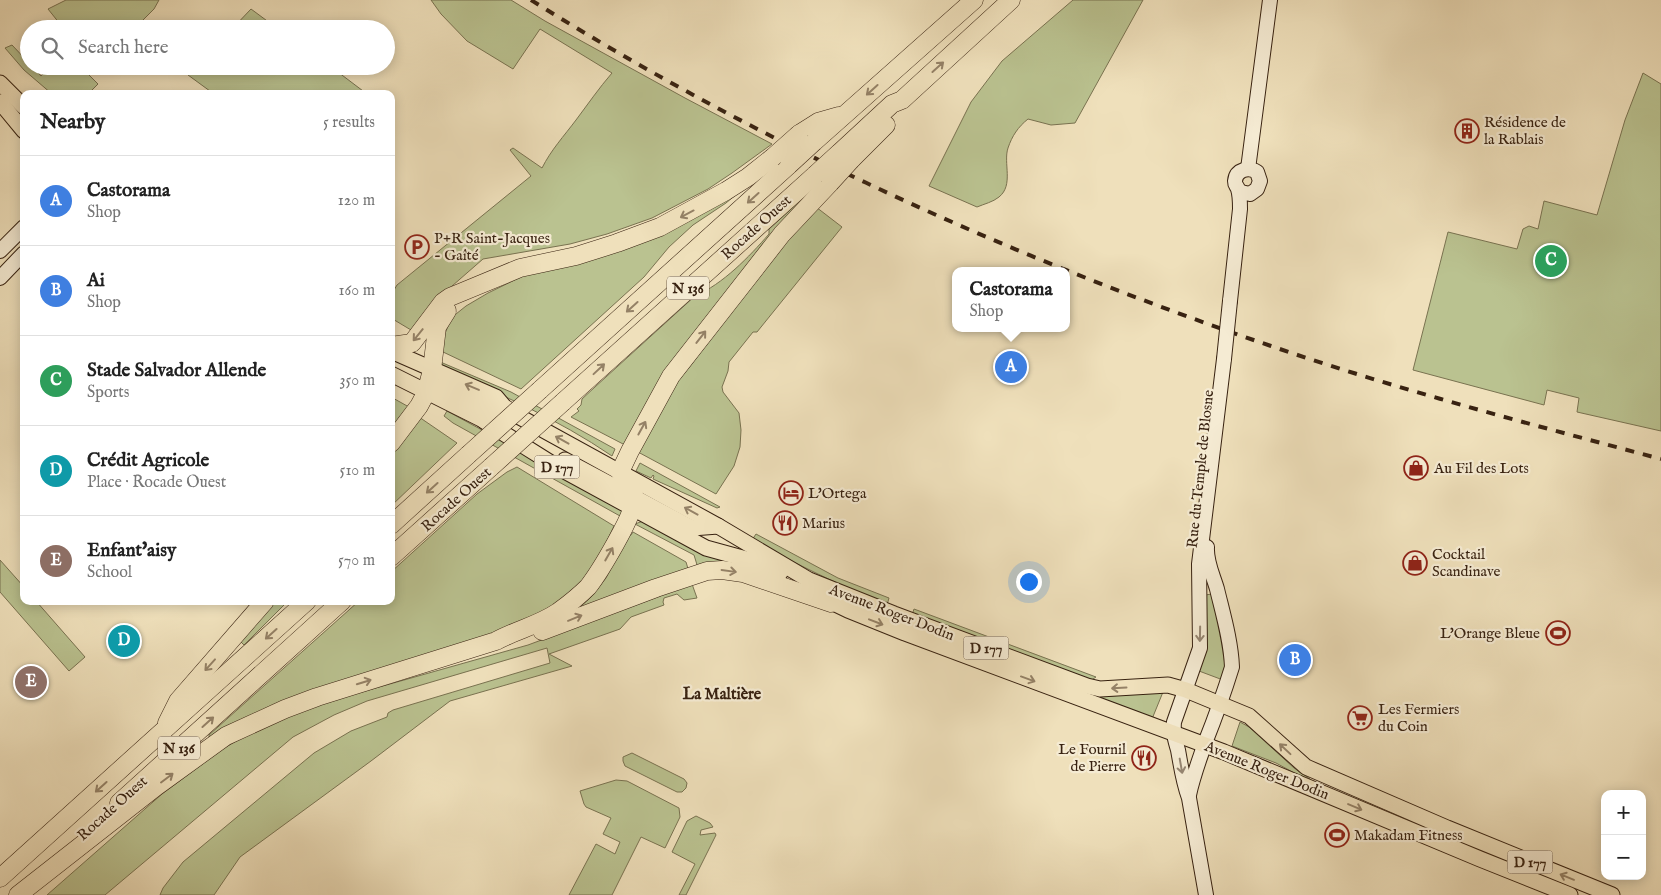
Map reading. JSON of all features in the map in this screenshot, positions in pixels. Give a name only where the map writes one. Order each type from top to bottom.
[{"type":"highway","name":"Rocade Ouest","points":[[395,521],[789,165],[807,138],[844,114],[974,0]]},
{"type":"highway","name":"Rocade Ouest","points":[[395,553],[563,402],[822,179],[892,104],[902,100],[1011,0]]},
{"type":"highway","points":[[395,345],[412,343],[443,302],[461,291],[520,268],[576,256],[617,244],[660,227],[726,191],[772,158],[807,138]]},
{"type":"highway","points":[[17,895],[157,786],[226,736],[285,708],[496,641],[538,624],[557,613],[575,599],[588,587],[598,572],[634,502],[630,484],[617,478],[671,376],[782,234],[822,179]]},
{"type":"highway","points":[[395,438],[420,406],[426,393],[432,370],[437,327],[450,307],[481,284]]},
{"type":"highway","points":[[426,393],[430,389],[439,387],[490,410],[507,410]]},
{"type":"highway","points":[[496,641],[508,643],[707,571],[722,570],[743,573],[832,602]]},
{"type":"highway","points":[[164,731],[178,701],[262,605]]},
{"type":"highway","name":"Rocade Ouest","points":[[0,878],[303,605]]},
{"type":"highway","name":"Rocade Ouest","points":[[17,895],[338,605]]},
{"type":"main road","points":[[0,82],[20,103]]},
{"type":"main road","points":[[0,102],[20,127]]},
{"type":"main road","name":"D 177","points":[[395,353],[496,397],[507,410],[617,478]]},
{"type":"main road","points":[[395,376],[426,393]]},
{"type":"main road","name":"D 177","points":[[426,393],[484,421],[559,468],[634,502]]},
{"type":"main road","points":[[484,421],[617,478]]},
{"type":"main road","name":"Avenue Roger Dodin","points":[[617,478],[718,526],[809,580],[894,614],[1087,686],[1100,689],[1168,686],[1186,690],[1220,703],[1249,716],[1306,767],[1324,777],[1612,895]]},
{"type":"main road","points":[[634,502],[692,528],[718,526]]},
{"type":"main road","name":"Avenue Roger Dodin","points":[[634,502],[706,548],[757,562],[832,602],[897,630],[1173,734],[1205,744],[1570,895]]},
{"type":"street","points":[[1248,169],[1270,0]]},
{"type":"street","points":[[1248,169],[1257,172],[1260,185],[1254,192],[1245,194],[1238,189],[1236,177],[1243,170],[1248,169]]},
{"type":"street","name":"Rue du Temple de Blosne","points":[[1233,302],[1240,209],[1238,189]]},
{"type":"street","name":"Rue du Temple de Blosne","points":[[1173,734],[1174,722],[1200,648],[1199,564],[1233,302],[1244,228],[1254,192]]},
{"type":"street","points":[[0,251],[20,231]]},
{"type":"street","points":[[0,278],[20,257]]},
{"type":"street","name":"Rue du Temple de Blosne","points":[[1188,798],[1193,776],[1232,667],[1232,655],[1208,563],[1207,552],[1226,360]]},
{"type":"street","points":[[1198,585],[1216,588]]},
{"type":"street","points":[[1173,734],[1188,798],[1206,895]]},
{"type":"green space","points":[[66,0],[159,0],[154,9],[143,20],[57,20],[48,9]]},
{"type":"green space","points":[[431,0],[511,0],[545,21],[772,144],[708,189],[652,218],[607,234],[570,244],[483,259],[444,293],[411,330],[395,320],[395,288],[397,285],[531,176],[510,150],[513,148],[542,168],[554,149],[612,73],[540,29],[513,69],[467,41],[441,14]]},
{"type":"green space","points":[[1073,0],[1143,0],[1075,123],[1051,125],[1028,119],[1024,122],[1011,140],[1008,148],[1006,186],[999,197],[991,202],[977,207],[929,186],[971,102],[1002,61]]},
{"type":"green space","points":[[251,9],[266,20],[241,20]]},
{"type":"green space","points":[[12,45],[20,53],[20,65],[5,48]]},
{"type":"green space","points":[[1643,73],[1661,84],[1661,431],[1577,412],[1579,398],[1547,390],[1544,405],[1413,370],[1448,232],[1517,249],[1523,229],[1529,226],[1538,229],[1544,201],[1597,215],[1625,120]]},
{"type":"green space","points":[[30,75],[89,75],[98,84],[92,90],[47,90]]},
{"type":"green space","points":[[188,75],[342,75],[362,90],[209,90]]},
{"type":"green space","points":[[821,182],[625,445],[571,417],[579,411],[577,409],[581,405],[582,399],[695,296],[716,284],[735,269],[769,234],[769,229]]},
{"type":"green space","points":[[744,188],[726,203],[693,225],[669,247],[644,277],[521,389],[441,351],[443,339],[451,318],[466,306],[488,293],[525,275]]},
{"type":"green space","points":[[816,207],[842,227],[757,332],[753,332],[729,362],[722,387],[723,392],[739,413],[740,447],[734,466],[716,494],[638,452],[670,391],[780,247]]},
{"type":"green space","points":[[438,361],[511,392],[615,449],[612,456],[549,418],[439,367]]},
{"type":"green space","points":[[395,399],[409,407],[395,423]]},
{"type":"green space","points":[[447,411],[620,505],[623,511],[620,516],[453,423],[444,416]]},
{"type":"green space","points":[[419,417],[457,443],[395,502],[395,450]]},
{"type":"green space","points":[[640,463],[720,507],[717,508],[653,479],[653,475],[651,478],[636,471]]},
{"type":"green space","points":[[517,467],[614,526],[590,577],[572,594],[530,622],[209,739],[209,735],[355,605],[395,605],[395,568],[477,494]]},
{"type":"green space","points":[[643,521],[744,562],[698,568],[694,555],[635,524]]},
{"type":"green space","points":[[633,532],[686,562],[689,572],[578,609],[591,597],[606,578],[628,535],[631,535]]},
{"type":"green space","points":[[756,534],[838,578],[889,598],[887,605],[785,558],[752,540]]},
{"type":"green space","points":[[0,560],[20,582],[20,605],[40,605],[85,657],[69,671],[0,592]]},
{"type":"green space","points":[[692,584],[697,598],[684,600],[677,594],[664,598],[664,605],[631,617],[620,629],[549,654],[572,666],[450,701],[240,857],[214,895],[160,895],[163,888],[183,862],[314,753],[351,731],[387,717],[388,713],[393,710],[550,663],[547,648],[367,701],[334,715],[293,737],[105,895],[47,895],[162,794],[224,748],[260,728],[288,715],[358,693],[528,645]]},
{"type":"green space","points":[[1212,594],[1228,656],[1223,680],[1199,671],[1205,595]]},
{"type":"green space","points":[[267,605],[284,605],[244,645],[239,640]]},
{"type":"green space","points":[[914,609],[1096,677],[1090,681],[912,615]]},
{"type":"green space","points":[[1163,692],[1152,719],[1085,694],[1110,696]]},
{"type":"green space","points":[[1240,722],[1249,727],[1294,768],[1310,779],[1309,781],[1276,763],[1232,746]]},
{"type":"green space","points":[[632,753],[684,779],[687,783],[686,788],[682,792],[677,792],[625,766],[623,757]]},
{"type":"green space","points":[[616,780],[627,781],[679,808],[680,817],[665,848],[641,837],[612,895],[569,895],[596,844],[615,854],[620,842],[603,834],[611,818],[586,807],[580,791]]},
{"type":"green space","points":[[696,816],[710,823],[713,827],[701,830],[700,835],[715,833],[716,835],[686,895],[679,895],[695,864],[672,852],[687,821]]},
{"type":"railway","points":[[531,0],[619,53],[708,103],[799,150],[984,236],[1060,267]]},
{"type":"railway","points":[[1070,271],[1175,312],[1319,362],[1465,406],[1661,459]]},
{"type":"place","name":"Résidence de la Rablais","points":[[1467,131]]},
{"type":"place","name":"P+R Saint-Jacques - Gaîté","points":[[417,247]]},
{"type":"place","name":"Stade Salvador Allende","points":[[1551,261]]},
{"type":"place","name":"Castorama","points":[[1011,367]]},
{"type":"place","name":"Au Fil des Lots","points":[[1416,468]]},
{"type":"place","name":"L'Ortega","points":[[791,493]]},
{"type":"place","name":"Marius","points":[[785,523]]},
{"type":"place","name":"Cocktail Scandinave","points":[[1415,563]]},
{"type":"place","name":"L'Orange Bleue","points":[[1558,633]]},
{"type":"place","name":"Crédit Agricole","points":[[124,641]]},
{"type":"place","name":"Ai","points":[[1295,660]]},
{"type":"place","name":"Enfant'aisy","points":[[31,682]]},
{"type":"place","name":"Les Fermiers du Coin","points":[[1360,718]]},
{"type":"place","name":"Le Fournil de Pierre","points":[[1144,758]]},
{"type":"place","name":"Makadam Fitness","points":[[1337,835]]},
{"type":"district","name":"La Maltière","points":[[722,693]]}]
